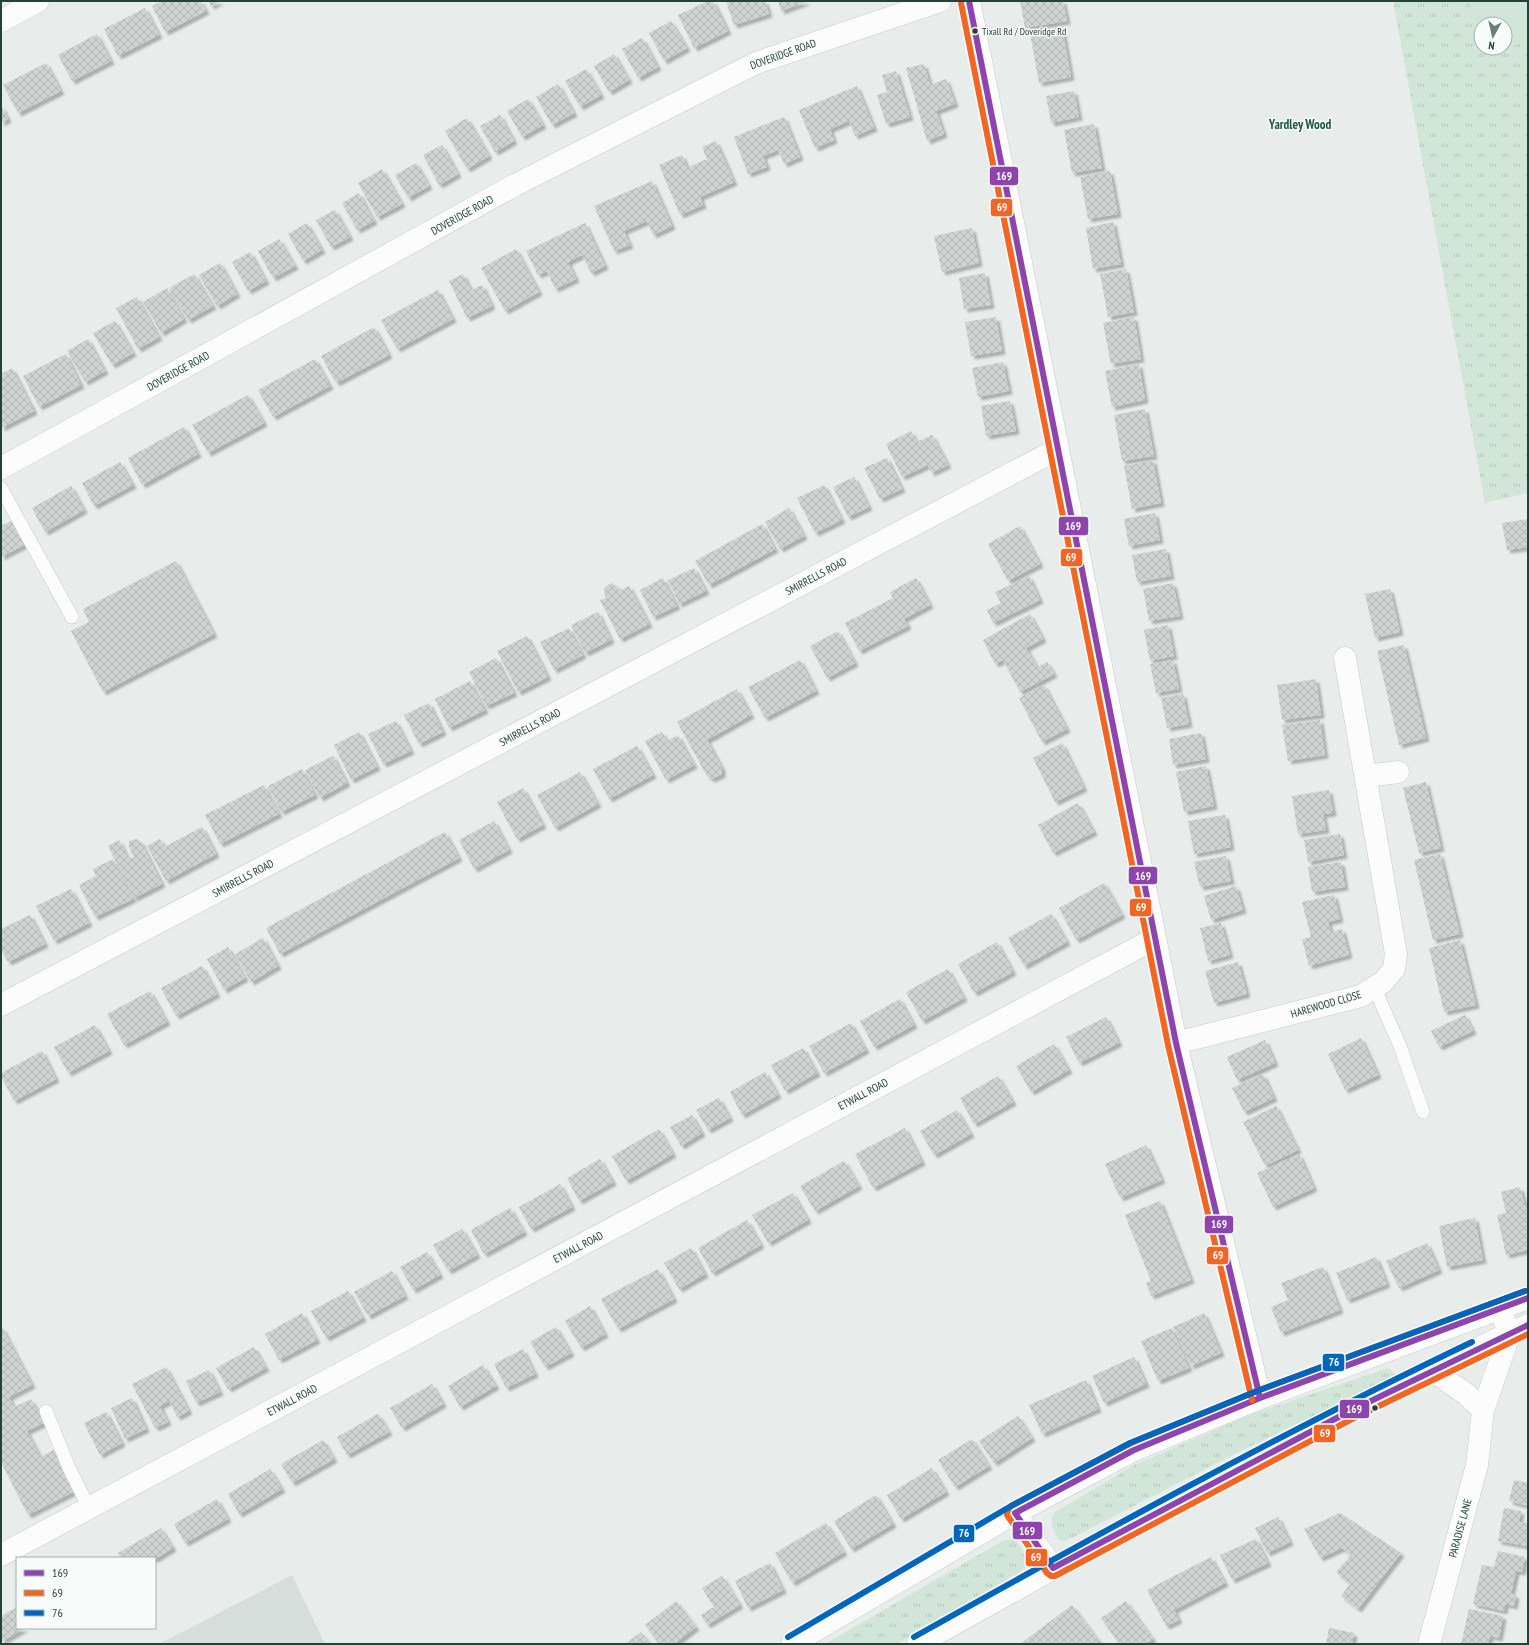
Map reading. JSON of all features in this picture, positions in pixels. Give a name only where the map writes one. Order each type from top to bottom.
[{"type":"street","points":[[1,21],[38,1]]},
{"type":"street","name":"DOVERIDGE ROAD","points":[[1,468],[515,185],[756,63],[940,1]]},
{"type":"street","points":[[969,1],[1154,939],[1176,1043],[1260,1398]]},
{"type":"street","name":"SMIRRELLS ROAD","points":[[1,1005],[1058,449]]},
{"type":"street","name":"HAREWOOD CLOSE","points":[[1176,1043],[1361,996],[1383,982],[1394,969],[1396,954],[1345,658]]},
{"type":"street","points":[[1366,776],[1398,772]]},
{"type":"street","name":"ETWALL ROAD","points":[[1,1555],[1154,939]]},
{"type":"street","points":[[792,1644],[1015,1513],[1134,1450],[1260,1398],[1528,1298]]},
{"type":"street","points":[[918,1644],[1053,1568],[1282,1445],[1432,1370],[1519,1329],[1498,1309]]},
{"type":"street","name":"PARADISE LANE","points":[[1429,1644],[1477,1465],[1483,1410],[1519,1329]]},
{"type":"street","points":[[1432,1370],[1466,1394],[1483,1410]]},
{"type":"street","points":[[1015,1513],[1053,1568]]},
{"type":"lane","points":[[1,488],[72,617]]},
{"type":"lane","points":[[1374,987],[1400,1046],[1422,1112]]},
{"type":"lane","points":[[46,1411],[68,1468],[89,1508]]},
{"type":"shaded area","points":[[292,1575],[325,1644],[159,1644]]},
{"type":"green space","points":[[1393,1],[1528,1],[1528,493],[1485,503]]},
{"type":"green space","points":[[1469,1],[1528,1],[1528,40],[1513,46],[1513,16],[1475,16]]},
{"type":"green space","points":[[1388,1368],[1396,1375],[1227,1458],[1066,1541],[1059,1540],[1055,1533],[1052,1526],[1052,1519],[1055,1512],[1134,1465],[1252,1414]]},
{"type":"green space","points":[[1015,1539],[1027,1558],[1022,1571],[897,1644],[825,1644],[1004,1540]]},
{"type":"building","points":[[162,1],[201,1],[206,11],[165,32],[152,6]]},
{"type":"building","points":[[208,1],[221,1],[211,6]]},
{"type":"building","points":[[708,1],[713,1],[728,31],[694,48],[678,15]]},
{"type":"building","points":[[726,1],[765,1],[769,14],[734,25]]},
{"type":"building","points":[[778,1],[808,1],[781,11]]},
{"type":"building","points":[[1020,1],[1063,1],[1067,21],[1025,28]]},
{"type":"building","points":[[145,8],[159,35],[118,56],[104,29]]},
{"type":"building","points":[[671,21],[687,48],[664,61],[649,33]]},
{"type":"building","points":[[1062,27],[1071,77],[1039,83],[1030,33]]},
{"type":"building","points":[[97,34],[111,61],[72,81],[58,55]]},
{"type":"building","points":[[642,38],[658,67],[638,78],[622,49]]},
{"type":"building","points":[[614,54],[629,80],[609,92],[594,66]]},
{"type":"building","points":[[46,63],[61,91],[18,113],[3,85]]},
{"type":"building","points":[[924,64],[930,85],[946,79],[955,104],[936,111],[944,134],[927,141],[906,68]]},
{"type":"building","points":[[586,69],[601,95],[580,107],[565,81]]},
{"type":"building","points":[[896,71],[910,117],[886,124],[877,95],[887,92],[882,75]]},
{"type":"building","points":[[558,84],[574,113],[552,125],[536,97]]},
{"type":"building","points":[[857,86],[874,128],[855,136],[849,121],[830,129],[834,140],[815,148],[799,110]]},
{"type":"building","points":[[1074,91],[1079,117],[1051,123],[1046,96]]},
{"type":"building","points":[[528,99],[543,125],[522,137],[507,111]]},
{"type":"building","points":[[1,105],[8,119],[1,123]]},
{"type":"building","points":[[500,115],[514,141],[495,152],[480,126]]},
{"type":"building","points":[[784,117],[800,157],[784,164],[778,150],[763,156],[767,167],[748,174],[734,137]]},
{"type":"building","points":[[467,118],[489,156],[467,169],[445,131]]},
{"type":"building","points":[[1094,124],[1102,168],[1072,173],[1064,130]]},
{"type":"building","points":[[716,141],[734,182],[700,197],[703,205],[680,215],[659,165],[682,155],[687,168],[707,159],[702,147]]},
{"type":"building","points":[[442,145],[458,174],[439,185],[423,155]]},
{"type":"building","points":[[416,163],[429,186],[408,198],[395,175]]},
{"type":"building","points":[[382,169],[402,204],[377,217],[358,183]]},
{"type":"building","points":[[1110,171],[1118,214],[1088,219],[1080,177]]},
{"type":"building","points":[[652,181],[672,226],[653,235],[647,221],[624,231],[630,245],[614,251],[594,206]]},
{"type":"building","points":[[359,193],[374,221],[357,230],[342,203]]},
{"type":"building","points":[[335,210],[350,237],[331,247],[316,220]]},
{"type":"building","points":[[1113,222],[1121,264],[1093,269],[1086,228]]},
{"type":"building","points":[[307,223],[322,250],[303,261],[288,234]]},
{"type":"building","points":[[585,223],[605,266],[591,273],[582,255],[568,262],[576,279],[555,289],[547,271],[538,275],[526,251]]},
{"type":"building","points":[[972,228],[979,263],[942,272],[934,236]]},
{"type":"building","points":[[279,239],[295,266],[273,278],[258,251]]},
{"type":"building","points":[[516,249],[539,292],[505,311],[481,268]]},
{"type":"building","points":[[250,252],[266,281],[248,291],[232,262]]},
{"type":"building","points":[[220,263],[237,294],[217,306],[199,275]]},
{"type":"building","points":[[1126,269],[1134,312],[1108,317],[1100,274]]},
{"type":"building","points":[[985,273],[991,305],[964,309],[959,278]]},
{"type":"building","points":[[194,274],[213,306],[188,320],[169,288]]},
{"type":"building","points":[[463,274],[471,290],[482,285],[492,306],[467,318],[449,281]]},
{"type":"building","points":[[167,288],[184,319],[161,333],[143,302]]},
{"type":"building","points":[[438,290],[453,319],[397,349],[381,320]]},
{"type":"building","points":[[137,297],[159,337],[138,349],[116,308]]},
{"type":"building","points":[[996,317],[1002,351],[971,356],[965,322]]},
{"type":"building","points":[[1134,317],[1141,359],[1111,364],[1103,323]]},
{"type":"building","points":[[115,321],[133,353],[112,365],[93,333]]},
{"type":"building","points":[[374,327],[389,355],[336,383],[321,356]]},
{"type":"building","points":[[88,339],[105,371],[85,382],[67,351]]},
{"type":"building","points":[[66,354],[81,385],[39,407],[23,376]]},
{"type":"building","points":[[315,359],[330,386],[273,417],[258,390]]},
{"type":"building","points":[[1003,362],[1009,391],[978,397],[972,368]]},
{"type":"building","points":[[1139,364],[1145,400],[1112,407],[1105,371]]},
{"type":"building","points":[[12,368],[34,411],[1,428],[1,374]]},
{"type":"building","points":[[248,395],[264,423],[208,453],[192,425]]},
{"type":"building","points":[[1010,401],[1016,431],[986,436],[981,406]]},
{"type":"building","points":[[1145,409],[1154,456],[1122,461],[1114,415]]},
{"type":"building","points":[[184,427],[198,454],[142,485],[128,458]]},
{"type":"building","points":[[911,431],[917,442],[932,435],[948,465],[931,473],[928,465],[902,477],[886,444]]},
{"type":"building","points":[[887,458],[902,489],[880,499],[864,468]]},
{"type":"building","points":[[1153,460],[1161,503],[1132,509],[1124,466]]},
{"type":"building","points":[[120,462],[133,485],[94,506],[82,483]]},
{"type":"building","points":[[854,477],[869,507],[848,517],[833,487]]},
{"type":"building","points":[[824,485],[842,520],[815,533],[797,498]]},
{"type":"building","points":[[71,486],[84,510],[45,532],[32,508]]},
{"type":"building","points":[[789,508],[804,536],[780,549],[765,522]]},
{"type":"building","points":[[1155,513],[1160,540],[1129,546],[1124,519]]},
{"type":"building","points":[[1528,519],[1528,547],[1507,550],[1502,523]]},
{"type":"building","points":[[11,521],[24,545],[1,557],[1,526]]},
{"type":"building","points":[[762,524],[775,549],[709,585],[695,561]]},
{"type":"building","points":[[1020,526],[1040,564],[1008,581],[988,544]]},
{"type":"building","points":[[1166,549],[1171,576],[1137,582],[1132,555]]},
{"type":"building","points":[[176,561],[214,634],[103,692],[71,631],[89,622],[83,609]]},
{"type":"building","points":[[694,568],[706,591],[679,604],[668,580]]},
{"type":"building","points":[[1029,576],[1040,600],[993,623],[987,610],[1001,603],[995,592]]},
{"type":"building","points":[[663,578],[677,606],[653,617],[640,590]]},
{"type":"building","points":[[916,578],[930,605],[904,619],[908,626],[859,651],[845,623],[893,598],[890,592]]},
{"type":"building","points":[[611,583],[617,586],[619,591],[629,586],[649,624],[620,639],[600,600],[606,598],[604,593],[605,587]]},
{"type":"building","points":[[1173,583],[1180,616],[1149,621],[1143,589]]},
{"type":"building","points":[[1390,589],[1400,632],[1375,638],[1365,594]]},
{"type":"building","points":[[598,612],[611,640],[585,653],[571,625]]},
{"type":"building","points":[[1030,614],[1043,639],[1026,648],[1037,667],[1047,662],[1054,674],[1020,692],[1003,660],[995,664],[983,640]]},
{"type":"building","points":[[1168,625],[1174,656],[1150,661],[1144,630]]},
{"type":"building","points":[[569,628],[583,655],[554,670],[540,642]]},
{"type":"building","points":[[838,631],[855,663],[827,678],[810,646]]},
{"type":"building","points":[[527,636],[548,677],[518,692],[497,651]]},
{"type":"building","points":[[1404,645],[1426,738],[1399,745],[1377,651]]},
{"type":"building","points":[[496,658],[514,693],[486,706],[469,672]]},
{"type":"building","points":[[800,660],[816,691],[765,718],[748,687]]},
{"type":"building","points":[[1173,660],[1179,689],[1156,693],[1150,664]]},
{"type":"building","points":[[1316,679],[1321,715],[1282,720],[1277,685]]},
{"type":"building","points":[[470,681],[485,710],[449,728],[435,699]]},
{"type":"building","points":[[1044,685],[1067,729],[1042,742],[1019,698]]},
{"type":"building","points":[[737,689],[751,715],[707,740],[722,768],[722,774],[712,779],[707,776],[677,722]]},
{"type":"building","points":[[1183,694],[1189,724],[1167,728],[1161,698]]},
{"type":"building","points":[[429,703],[443,732],[419,744],[404,715]]},
{"type":"building","points":[[1320,720],[1325,755],[1288,761],[1282,725]]},
{"type":"building","points":[[396,721],[411,751],[383,764],[368,734]]},
{"type":"building","points":[[359,732],[377,767],[351,780],[334,745]]},
{"type":"building","points":[[662,732],[667,741],[678,735],[694,765],[666,780],[645,741]]},
{"type":"building","points":[[1201,733],[1206,759],[1173,765],[1169,739]]},
{"type":"building","points":[[1062,743],[1084,788],[1055,802],[1033,758]]},
{"type":"building","points":[[637,746],[653,775],[609,799],[593,769]]},
{"type":"building","points":[[333,756],[347,783],[320,798],[305,770]]},
{"type":"building","points":[[1206,766],[1214,806],[1184,812],[1176,772]]},
{"type":"building","points":[[302,769],[315,795],[281,812],[268,786]]},
{"type":"building","points":[[580,772],[598,804],[555,828],[537,795]]},
{"type":"building","points":[[1426,782],[1441,848],[1419,853],[1403,788]]},
{"type":"building","points":[[264,785],[279,814],[220,844],[205,815]]},
{"type":"building","points":[[523,788],[543,825],[517,839],[497,802]]},
{"type":"building","points":[[1329,790],[1333,813],[1323,814],[1326,830],[1298,834],[1292,796]]},
{"type":"building","points":[[1078,803],[1094,832],[1053,853],[1038,825]]},
{"type":"building","points":[[1225,815],[1231,847],[1194,854],[1188,821]]},
{"type":"building","points":[[494,821],[509,850],[474,869],[459,840]]},
{"type":"building","points":[[202,827],[216,854],[166,881],[147,846],[160,839],[164,847]]},
{"type":"building","points":[[445,832],[459,858],[280,954],[266,928]]},
{"type":"building","points":[[1340,834],[1344,855],[1308,862],[1304,840]]},
{"type":"building","points":[[136,839],[141,842],[162,884],[134,898],[108,846],[119,840],[128,859],[134,857],[129,847],[129,841]]},
{"type":"building","points":[[1440,854],[1460,934],[1433,940],[1414,860]]},
{"type":"building","points":[[1226,856],[1231,881],[1200,887],[1194,862]]},
{"type":"building","points":[[113,859],[133,899],[95,917],[79,885],[96,876],[93,869]]},
{"type":"building","points":[[1341,862],[1345,887],[1312,892],[1308,867]]},
{"type":"building","points":[[1104,883],[1122,915],[1076,940],[1059,908]]},
{"type":"building","points":[[1236,886],[1243,910],[1211,920],[1204,896]]},
{"type":"building","points":[[71,889],[89,923],[54,941],[36,906]]},
{"type":"building","points":[[1334,895],[1340,919],[1328,922],[1331,932],[1342,929],[1349,955],[1309,966],[1302,939],[1311,937],[1302,902]]},
{"type":"building","points":[[1051,914],[1067,942],[1024,966],[1008,938]]},
{"type":"building","points":[[30,915],[45,944],[8,962],[1,949],[1,929]]},
{"type":"building","points":[[1221,923],[1230,955],[1208,961],[1200,928]]},
{"type":"building","points":[[263,938],[278,966],[251,982],[235,954]]},
{"type":"building","points":[[1460,940],[1476,1005],[1444,1012],[1429,948]]},
{"type":"building","points":[[997,942],[1013,972],[974,993],[958,964]]},
{"type":"building","points":[[228,947],[245,978],[224,990],[207,959]]},
{"type":"building","points":[[1238,962],[1247,994],[1214,1003],[1205,971]]},
{"type":"building","points":[[202,966],[217,994],[176,1016],[161,988]]},
{"type":"building","points":[[948,969],[964,998],[922,1021],[906,992]]},
{"type":"building","points":[[150,991],[167,1022],[124,1045],[107,1014]]},
{"type":"building","points":[[900,999],[914,1025],[874,1047],[860,1021]]},
{"type":"building","points":[[1465,1015],[1473,1031],[1439,1047],[1431,1031]]},
{"type":"building","points":[[1106,1017],[1119,1043],[1079,1063],[1066,1037]]},
{"type":"building","points":[[851,1023],[866,1050],[824,1073],[809,1046]]},
{"type":"building","points":[[95,1025],[109,1051],[68,1073],[54,1047]]},
{"type":"building","points":[[1361,1038],[1378,1075],[1345,1090],[1328,1054]]},
{"type":"building","points":[[1265,1040],[1275,1063],[1237,1080],[1227,1057]]},
{"type":"building","points":[[1054,1044],[1069,1070],[1031,1092],[1016,1066]]},
{"type":"building","points":[[803,1048],[817,1073],[785,1091],[771,1065]]},
{"type":"building","points":[[42,1051],[56,1079],[14,1101],[1,1076],[1,1073]]},
{"type":"building","points":[[765,1072],[778,1095],[742,1115],[730,1092]]},
{"type":"building","points":[[1263,1074],[1274,1098],[1244,1112],[1232,1088]]},
{"type":"building","points":[[998,1076],[1013,1102],[974,1124],[960,1098]]},
{"type":"building","points":[[719,1098],[730,1118],[708,1130],[696,1110]]},
{"type":"building","points":[[1276,1106],[1298,1150],[1265,1166],[1243,1122]]},
{"type":"building","points":[[957,1110],[971,1134],[934,1155],[920,1131]]},
{"type":"building","points":[[692,1115],[702,1133],[681,1146],[670,1127]]},
{"type":"building","points":[[905,1128],[922,1162],[873,1188],[855,1154]]},
{"type":"building","points":[[659,1129],[673,1154],[626,1181],[612,1156]]},
{"type":"building","points":[[1146,1145],[1162,1180],[1120,1198],[1105,1164]]},
{"type":"building","points":[[1299,1154],[1314,1188],[1273,1207],[1257,1173]]},
{"type":"building","points":[[600,1159],[613,1182],[579,1201],[567,1178]]},
{"type":"building","points":[[844,1161],[859,1186],[815,1211],[800,1186]]},
{"type":"building","points":[[560,1184],[572,1207],[531,1229],[519,1207]]},
{"type":"building","points":[[1520,1187],[1526,1209],[1528,1208],[1528,1250],[1506,1255],[1497,1215],[1506,1213],[1501,1192]]},
{"type":"building","points":[[793,1193],[808,1220],[768,1243],[752,1215]]},
{"type":"building","points":[[1160,1201],[1191,1280],[1151,1296],[1146,1283],[1151,1281],[1125,1215]]},
{"type":"building","points":[[510,1208],[524,1232],[484,1254],[471,1230]]},
{"type":"building","points":[[1475,1218],[1483,1260],[1447,1267],[1439,1226]]},
{"type":"building","points":[[747,1220],[761,1245],[712,1273],[698,1248]]},
{"type":"building","points":[[462,1229],[477,1255],[448,1271],[433,1245]]},
{"type":"building","points":[[1427,1243],[1439,1270],[1399,1288],[1386,1261]]},
{"type":"building","points":[[691,1248],[705,1274],[679,1289],[664,1263]]},
{"type":"building","points":[[427,1252],[440,1275],[413,1290],[400,1267]]},
{"type":"building","points":[[1376,1257],[1387,1284],[1347,1300],[1336,1273]]},
{"type":"building","points":[[1323,1267],[1340,1310],[1281,1333],[1271,1307],[1288,1300],[1281,1283]]},
{"type":"building","points":[[658,1269],[674,1299],[618,1329],[601,1299]]},
{"type":"building","points":[[392,1271],[405,1296],[368,1316],[354,1292]]},
{"type":"building","points":[[348,1291],[363,1318],[326,1338],[311,1311]]},
{"type":"building","points":[[590,1306],[605,1334],[581,1348],[565,1321]]},
{"type":"building","points":[[302,1313],[317,1340],[279,1360],[265,1334]]},
{"type":"building","points":[[1204,1313],[1221,1353],[1191,1366],[1173,1327]]},
{"type":"building","points":[[2,1327],[32,1385],[9,1397],[14,1407],[31,1399],[44,1423],[27,1431],[40,1457],[54,1450],[75,1491],[28,1515],[1,1462]]},
{"type":"building","points":[[556,1327],[571,1353],[545,1367],[530,1342]]},
{"type":"building","points":[[1172,1328],[1189,1368],[1158,1381],[1141,1341]]},
{"type":"building","points":[[254,1347],[266,1368],[228,1389],[216,1368]]},
{"type":"building","points":[[523,1349],[535,1374],[506,1388],[494,1364]]},
{"type":"building","points":[[1134,1357],[1146,1384],[1104,1403],[1092,1376]]},
{"type":"building","points":[[483,1365],[496,1386],[460,1407],[448,1386]]},
{"type":"building","points":[[166,1367],[189,1411],[177,1417],[169,1401],[160,1406],[168,1422],[155,1428],[132,1384]]},
{"type":"building","points":[[209,1370],[220,1392],[196,1403],[186,1381]]},
{"type":"building","points":[[1086,1380],[1098,1409],[1042,1434],[1029,1405]]},
{"type":"building","points":[[432,1384],[443,1404],[402,1428],[390,1408]]},
{"type":"building","points":[[132,1398],[146,1429],[125,1439],[111,1408]]},
{"type":"building","points":[[106,1412],[122,1443],[100,1455],[84,1423]]},
{"type":"building","points":[[378,1414],[389,1432],[347,1455],[337,1437]]},
{"type":"building","points":[[1018,1416],[1032,1438],[994,1463],[979,1441]]},
{"type":"building","points":[[972,1439],[989,1466],[955,1487],[938,1460]]},
{"type":"building","points":[[323,1440],[334,1459],[292,1483],[281,1464]]},
{"type":"building","points":[[932,1468],[946,1492],[901,1519],[887,1495]]},
{"type":"building","points":[[270,1469],[282,1489],[239,1514],[228,1494]]},
{"type":"building","points":[[1514,1480],[1528,1483],[1528,1506],[1509,1501]]},
{"type":"building","points":[[876,1495],[893,1524],[851,1549],[834,1521]]},
{"type":"building","points":[[217,1499],[228,1519],[185,1543],[174,1524]]},
{"type":"building","points":[[1504,1508],[1521,1511],[1519,1522],[1528,1523],[1526,1546],[1498,1541]]},
{"type":"building","points":[[1340,1513],[1401,1553],[1358,1609],[1341,1596],[1350,1584],[1336,1572],[1351,1555],[1342,1548],[1320,1558],[1304,1529]]},
{"type":"building","points":[[1278,1517],[1290,1542],[1267,1553],[1255,1528]]},
{"type":"building","points":[[826,1523],[844,1552],[792,1583],[775,1553]]},
{"type":"building","points":[[161,1528],[173,1548],[156,1558],[156,1557],[120,1557],[118,1553]]},
{"type":"building","points":[[1256,1539],[1268,1563],[1232,1580],[1220,1555]]},
{"type":"building","points":[[1498,1551],[1525,1557],[1522,1572],[1516,1571],[1511,1594],[1516,1595],[1514,1606],[1505,1604],[1504,1611],[1473,1604],[1482,1565],[1494,1567]]},
{"type":"building","points":[[1211,1557],[1225,1583],[1174,1610],[1179,1620],[1166,1626],[1147,1590]]},
{"type":"building","points":[[770,1563],[783,1590],[748,1608],[735,1581]]},
{"type":"building","points":[[722,1576],[740,1605],[707,1625],[701,1615],[714,1607],[702,1588]]},
{"type":"building","points":[[676,1601],[696,1627],[674,1644],[659,1644],[645,1625]]},
{"type":"building","points":[[1126,1601],[1153,1639],[1145,1644],[1119,1644],[1101,1618]]},
{"type":"building","points":[[1072,1605],[1099,1641],[1095,1644],[1020,1644]]},
{"type":"building","points":[[16,1608],[16,1629],[23,1629],[1,1642],[1,1616]]},
{"type":"building","points":[[1469,1609],[1503,1616],[1499,1638],[1490,1636],[1488,1644],[1461,1644]]},
{"type":"building","points":[[1329,1628],[1354,1633],[1352,1644],[1326,1644]]},
{"type":"building","points":[[641,1632],[650,1644],[625,1644]]},
{"type":"transit line","name":"169","points":[[969,1],[1176,1043],[1260,1398]]},
{"type":"transit line","name":"69","points":[[961,3],[1168,1045],[1252,1400]]},
{"type":"transit line","name":"69","points":[[1525,1291],[1257,1391],[1131,1443],[1011,1506],[1007,1515],[1047,1573],[1051,1576],[1055,1576],[1352,1419],[1528,1334]]},
{"type":"transit line","name":"76","points":[[788,1637],[1011,1506],[1130,1443],[1257,1391],[1525,1291]]},
{"type":"transit line","name":"169","points":[[1528,1298],[1260,1398],[1134,1450],[1015,1513],[1053,1568],[1348,1412],[1528,1325]]},
{"type":"transit line","name":"76","points":[[914,1637],[1052,1560],[1260,1448],[1472,1342]]},
{"type":"place","name":"Tixall Rd / Doveridge Rd","points":[[975,31]]},
{"type":"district","name":"Yardley Wood","points":[[1300,124]]}]
